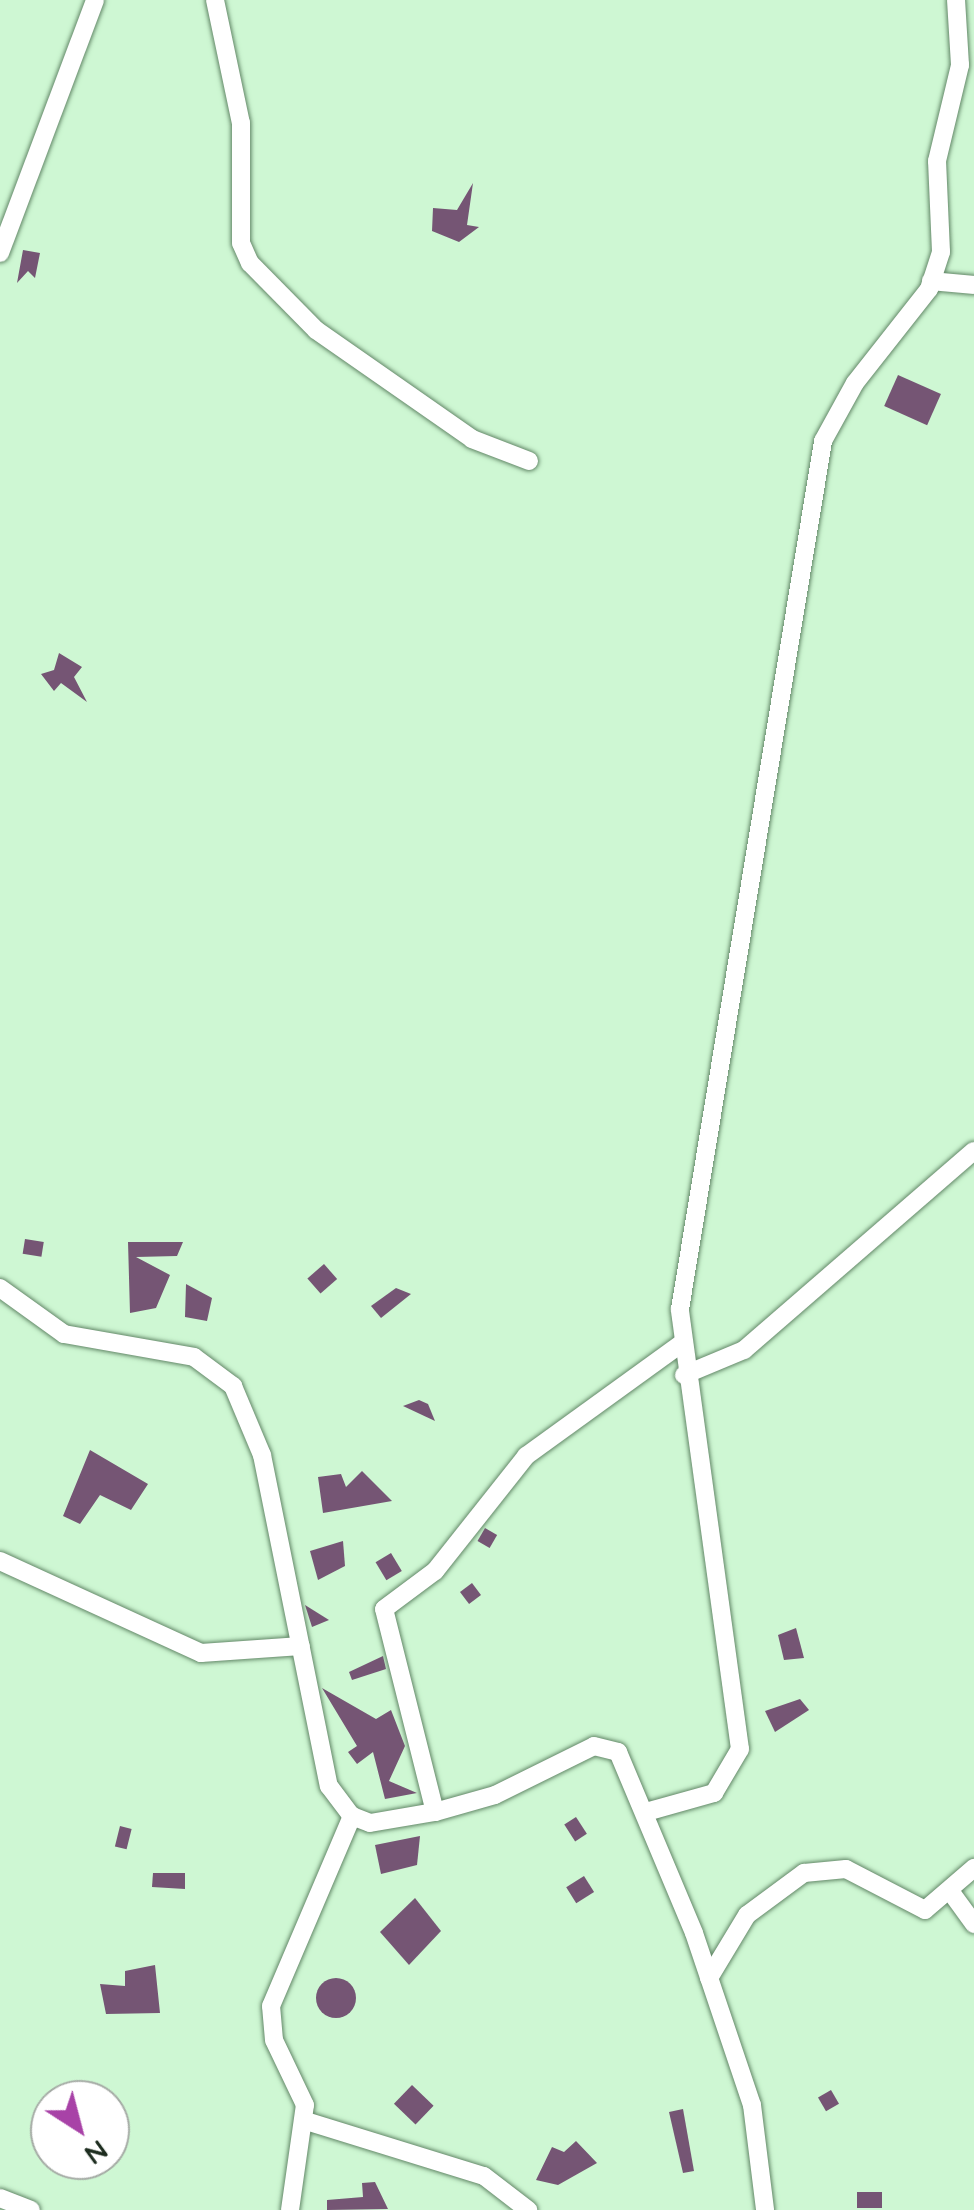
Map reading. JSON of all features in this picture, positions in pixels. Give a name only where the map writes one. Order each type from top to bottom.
[{"type":"street","points":[[0,253],[95,0]]},
{"type":"street","points":[[215,0],[239,108],[240,243],[250,264],[316,330],[448,422],[529,461]]},
{"type":"street","points":[[646,1812],[714,1793],[730,1778],[742,1732],[681,1344],[824,441],[931,281],[941,252],[937,161],[963,38],[956,0]]},
{"type":"street","points":[[931,281],[974,285]]},
{"type":"street","points":[[684,1375],[744,1350],[974,1151]]},
{"type":"street","points":[[0,1288],[64,1334],[194,1356],[233,1386],[262,1455],[329,1786],[352,1816],[370,1822],[435,1812],[602,1746],[634,1777],[752,2105],[765,2210]]},
{"type":"street","points":[[435,1812],[384,1609],[434,1572],[526,1456],[681,1344]]},
{"type":"street","points":[[0,1561],[201,1653],[301,1646]]},
{"type":"street","points":[[290,2210],[306,2121],[271,2006],[352,1816]]},
{"type":"street","points":[[708,1978],[747,1915],[804,1872],[846,1869],[925,1910],[952,1895],[974,1868]]},
{"type":"street","points":[[952,1895],[974,1924]]},
{"type":"street","points":[[306,2121],[484,2176],[528,2210]]},
{"type":"street","points":[[0,2198],[31,2210]]},
{"type":"building","points":[[473,183],[467,225],[479,227],[459,242],[432,231],[433,208],[457,210]]},
{"type":"building","points":[[23,250],[40,253],[35,278],[28,271],[17,283]]},
{"type":"building","points":[[898,375],[941,394],[927,425],[884,406]]},
{"type":"building","points":[[59,653],[82,667],[74,677],[87,702],[61,683],[54,691],[41,674],[54,670]]},
{"type":"building","points":[[25,1239],[44,1242],[41,1257],[23,1254]]},
{"type":"building","points":[[128,1242],[183,1242],[177,1256],[136,1257],[170,1275],[156,1308],[130,1313]]},
{"type":"building","points":[[324,1264],[337,1279],[321,1294],[307,1278]]},
{"type":"building","points":[[186,1284],[212,1298],[207,1321],[185,1317]]},
{"type":"building","points":[[396,1288],[411,1294],[381,1318],[371,1306]]},
{"type":"building","points":[[419,1400],[428,1404],[435,1421],[403,1406]]},
{"type":"building","points":[[90,1450],[148,1484],[131,1510],[100,1495],[80,1524],[63,1516]]},
{"type":"building","points":[[362,1471],[392,1501],[323,1513],[318,1477],[341,1474],[346,1487]]},
{"type":"building","points":[[485,1528],[497,1535],[490,1548],[478,1541]]},
{"type":"building","points":[[343,1541],[345,1566],[318,1580],[310,1551]]},
{"type":"building","points":[[391,1553],[402,1571],[386,1580],[376,1562]]},
{"type":"building","points":[[472,1583],[481,1595],[469,1604],[460,1592]]},
{"type":"building","points":[[305,1605],[329,1620],[312,1627]]},
{"type":"building","points":[[796,1628],[804,1658],[784,1660],[778,1635]]},
{"type":"building","points":[[383,1656],[386,1669],[352,1680],[349,1672]]},
{"type":"building","points":[[322,1688],[376,1719],[391,1710],[405,1746],[389,1781],[417,1793],[385,1799],[373,1752],[357,1764],[348,1752],[357,1746]]},
{"type":"building","points":[[800,1699],[809,1710],[775,1732],[765,1711]]},
{"type":"building","points":[[576,1817],[587,1834],[575,1841],[564,1825]]},
{"type":"building","points":[[120,1826],[132,1829],[127,1849],[115,1846]]},
{"type":"building","points":[[420,1836],[417,1865],[381,1874],[375,1845]]},
{"type":"building","points":[[153,1873],[185,1873],[185,1889],[152,1887]]},
{"type":"building","points":[[584,1876],[594,1892],[576,1903],[566,1887]]},
{"type":"building","points":[[415,1898],[441,1931],[409,1965],[380,1932]]},
{"type":"building","points":[[155,1965],[160,2013],[106,2014],[100,1984],[125,1986],[125,1971]]},
{"type":"building","points":[[336,1978],[350,1984],[356,1998],[350,2012],[336,2018],[322,2012],[316,1998],[322,1984]]},
{"type":"building","points":[[412,2085],[434,2106],[416,2125],[394,2104]]},
{"type":"building","points":[[831,2090],[839,2104],[826,2111],[818,2098]]},
{"type":"building","points":[[683,2109],[694,2171],[683,2173],[669,2112]]},
{"type":"building","points":[[576,2141],[597,2163],[558,2185],[536,2180],[552,2147],[564,2152]]},
{"type":"building","points":[[375,2182],[388,2209],[327,2210],[327,2200],[363,2197],[362,2183]]},
{"type":"building","points":[[857,2192],[882,2192],[882,2208],[857,2208]]}]
